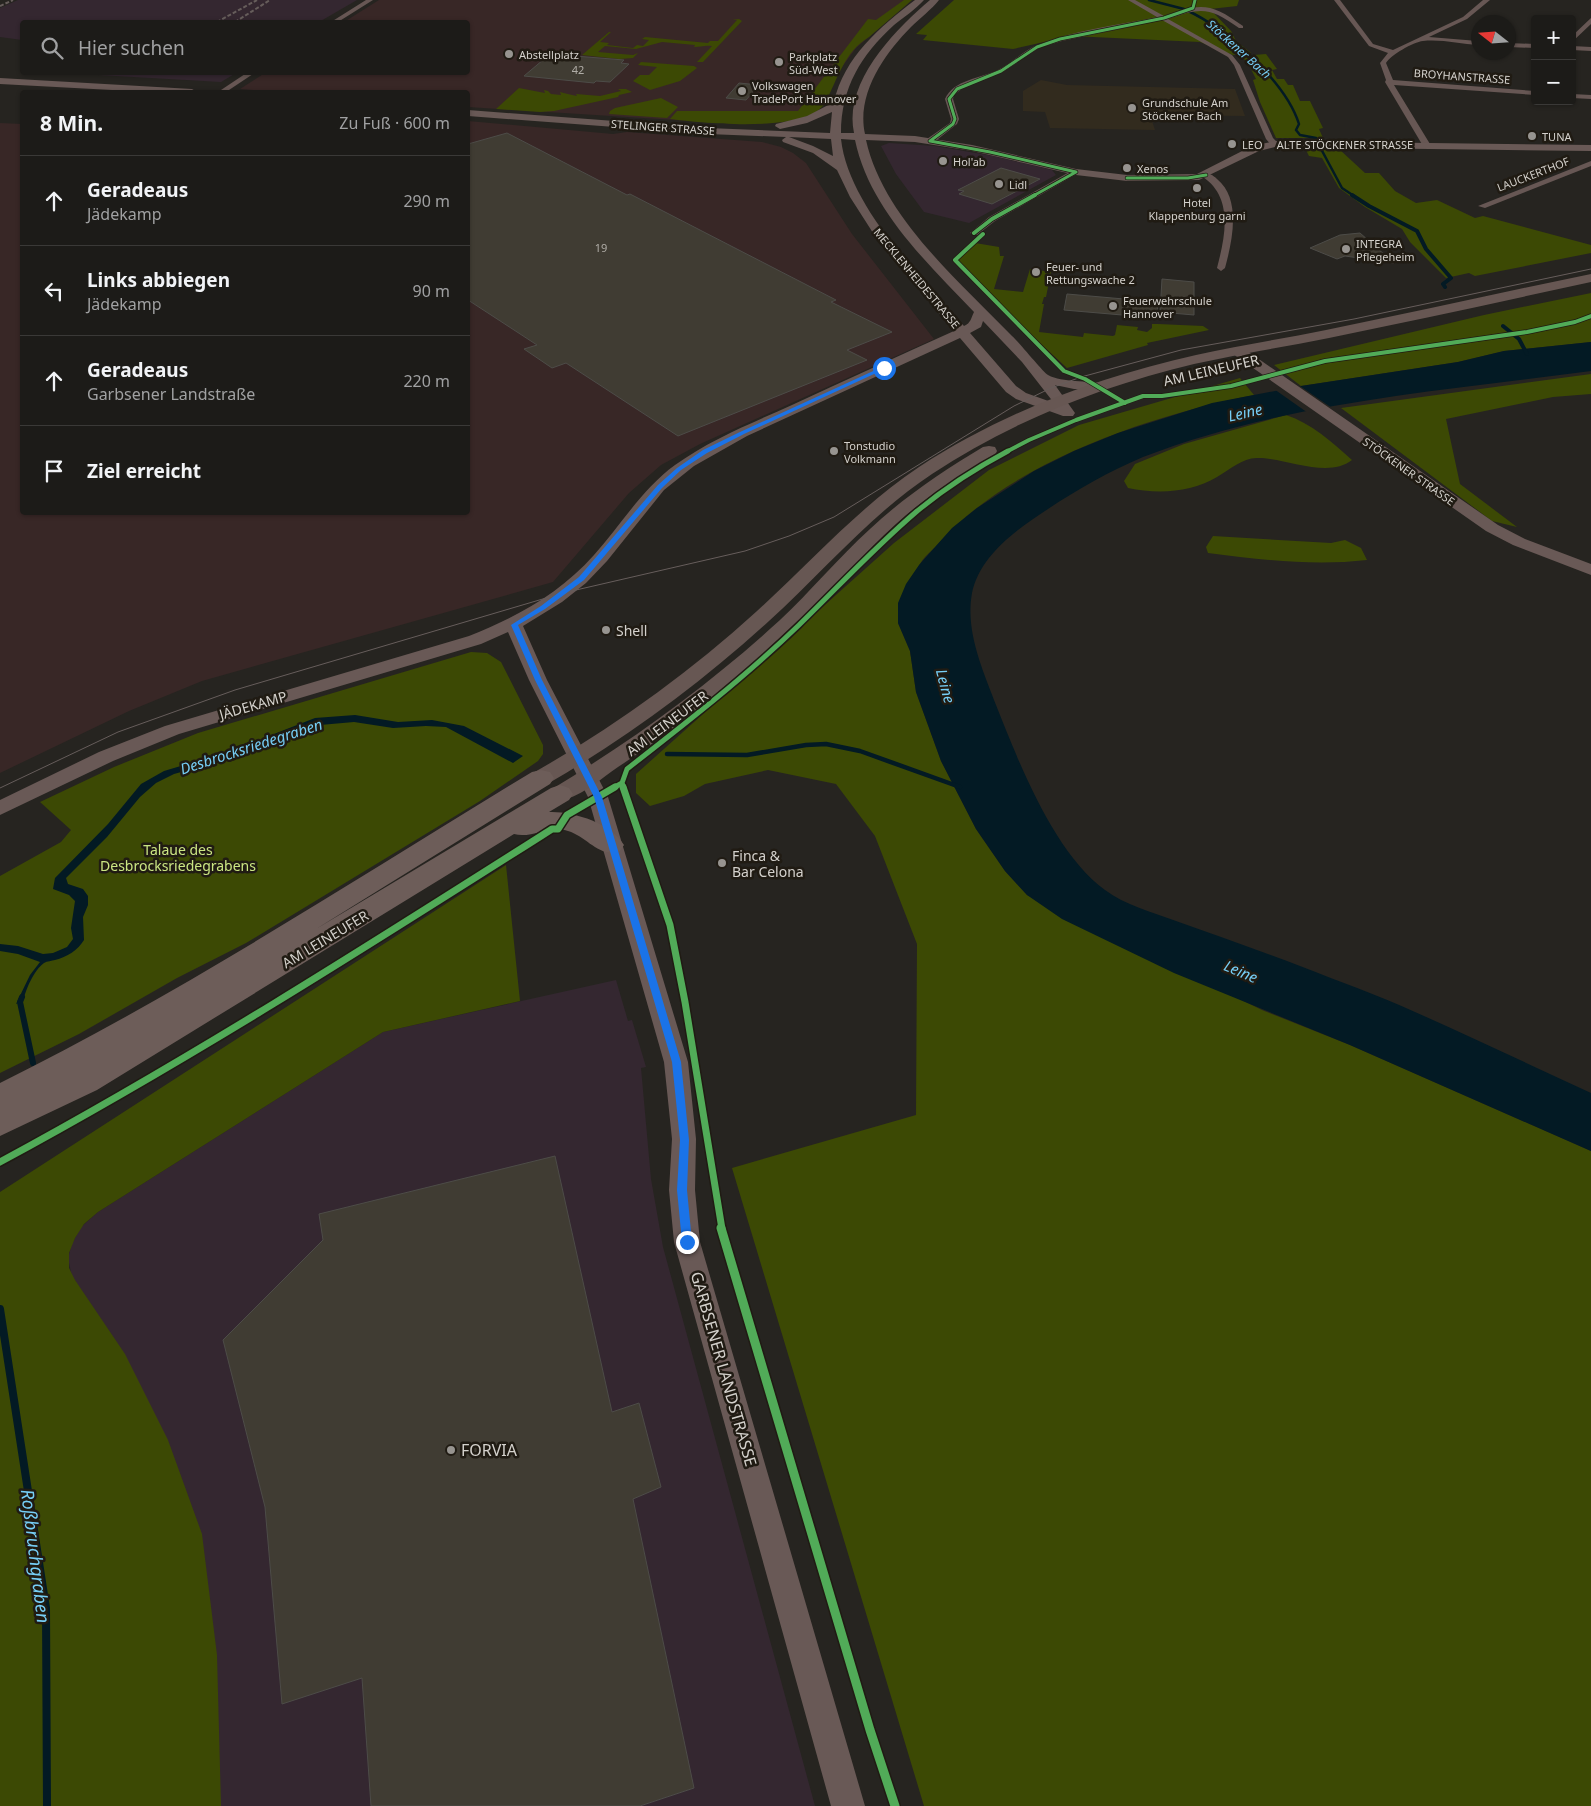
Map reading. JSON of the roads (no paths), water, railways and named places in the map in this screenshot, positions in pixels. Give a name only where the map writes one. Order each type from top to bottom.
[{"type":"highway","name":"AM LEINEUFER","points":[[0,1123],[102,1071],[331,935],[497,833],[551,786]]},
{"type":"highway","name":"AM LEINEUFER","points":[[0,1097],[72,1061],[551,786]]},
{"type":"highway","points":[[497,833],[550,819],[564,820],[586,827],[612,844]]},
{"type":"main road","name":"MECKLENHEIDESTRASSE","points":[[920,0],[889,26],[860,56],[849,73],[839,103],[835,135],[842,168],[857,200],[876,230],[1014,393],[1058,406]]},
{"type":"main road","name":"MECKLENHEIDESTRASSE","points":[[936,0],[901,31],[870,74],[860,106],[859,136],[866,166],[883,197],[936,263],[1044,378],[1058,406]]},
{"type":"main road","points":[[0,81],[157,90]]},
{"type":"main road","points":[[743,132],[799,122],[827,112],[839,103]]},
{"type":"main road","name":"STELINGER STRASSE","points":[[470,113],[743,132],[859,136]]},
{"type":"main road","points":[[743,132],[808,146],[824,154],[842,168]]},
{"type":"main road","name":"ALTE STÖCKENER STRASSE","points":[[859,136],[930,140],[1076,172],[1148,178],[1188,178],[1206,175],[1256,148],[1275,144],[1426,144],[1591,148]]},
{"type":"main road","name":"AM LEINEUFER","points":[[551,786],[578,758],[618,732],[698,671],[762,616],[870,514],[906,484],[946,456],[1012,422],[1058,406],[1164,381],[1244,356],[1331,333],[1591,278]]},
{"type":"main road","name":"AM LEINEUFER","points":[[551,786],[589,777],[629,752],[724,680],[787,625],[888,521],[924,493],[1058,406],[1098,387],[1153,370],[1244,356],[1591,286]]},
{"type":"main road","name":"JÄDEKAMP","points":[[0,808],[63,775],[112,753],[175,729],[475,640],[514,625],[543,608],[581,578],[660,486],[679,469],[705,452],[742,433],[962,332],[976,324],[980,312]]},
{"type":"main road","name":"JÄDEKAMP","points":[[917,353],[958,352],[982,354]]},
{"type":"main road","name":"STÖCKENER STRASSE","points":[[1244,356],[1492,528],[1518,542],[1591,570]]},
{"type":"main road","points":[[1044,378],[1074,386],[1098,387]]},
{"type":"main road","points":[[1012,422],[1014,416],[1014,393]]},
{"type":"main road","points":[[514,625],[538,680],[578,758]]},
{"type":"main road","name":"GARBSENER LANDSTRASSE","points":[[578,758],[598,797],[640,932],[676,1062],[684,1140],[682,1190],[687,1242],[848,1806]]},
{"type":"street","points":[[337,20],[370,0]]},
{"type":"street","points":[[1131,0],[1222,50],[1234,60],[1270,139],[1275,144]]},
{"type":"street","points":[[1338,0],[1371,44],[1393,52]]},
{"type":"street","points":[[1426,144],[1388,82],[1383,63],[1393,52],[1465,18],[1487,0]]},
{"type":"street","points":[[930,140],[953,124],[955,118],[948,99],[956,89],[1001,71],[1029,51],[1049,42],[1164,18],[1193,8],[1212,10],[1241,27]]},
{"type":"street","points":[[1576,36],[1591,20]]},
{"type":"street","points":[[1422,39],[1471,42]]},
{"type":"street","points":[[1516,45],[1531,46]]},
{"type":"street","points":[[1576,48],[1591,49]]},
{"type":"street","points":[[225,90],[248,75]]},
{"type":"street","name":"BROYHANSTRASSE","points":[[1388,82],[1531,93]]},
{"type":"street","points":[[1576,96],[1591,98]]},
{"type":"street","name":"LAUCKERTHOF","points":[[1482,206],[1591,163]]},
{"type":"street","points":[[974,233],[992,219],[1076,172]]},
{"type":"street","points":[[1206,175],[1216,181],[1228,210],[1228,240],[1221,268]]},
{"type":"water","name":"Leine","points":[[1591,342],[1591,371],[1421,392],[1308,411],[1252,423],[1197,438],[1143,457],[1083,487],[1012,534],[991,555],[976,579],[970,608],[976,651],[1005,728],[1027,779],[1054,830],[1070,854],[1087,874],[1105,890],[1139,908],[1269,954],[1387,1000],[1591,1093],[1591,1151],[1350,1045],[1174,973],[1062,919],[1027,895],[1005,871],[976,829],[941,761],[916,692],[910,651],[898,623],[898,603],[906,584],[919,565],[952,528],[977,508],[1034,471],[1074,451],[1118,433],[1212,403],[1301,386],[1458,362],[1504,351]]},
{"type":"water","points":[[355,715],[398,722],[432,720],[464,726],[523,756],[513,763],[446,727],[393,728],[354,722],[320,725],[270,744],[258,751],[174,774],[156,783],[140,797],[107,837],[66,878],[68,884],[83,889],[88,896],[88,905],[83,917],[84,940],[79,947],[68,955],[45,962],[40,966],[31,980],[23,1001],[16,1004],[30,975],[40,962],[18,954],[0,951],[0,944],[18,946],[43,954],[53,953],[67,947],[73,939],[71,928],[75,901],[69,895],[53,889],[55,878],[108,824],[141,784],[164,771],[251,745],[315,718]]},
{"type":"waterway","name":"Stöckener Bach","points":[[1149,0],[1184,9]]},
{"type":"waterway","name":"Stöckener Bach","points":[[1186,10],[1219,29],[1253,58],[1268,74],[1292,108],[1299,124],[1296,130],[1300,135],[1316,138]]},
{"type":"waterway","name":"Stöckener Bach","points":[[1320,147],[1342,188],[1354,196]]},
{"type":"waterway","name":"Stöckener Bach","points":[[1352,195],[1417,231],[1426,249],[1451,278],[1443,284],[1445,287]]},
{"type":"waterway","name":"Stöckener Bach","points":[[1503,326],[1519,339],[1527,354]]},
{"type":"waterway","name":"Desbrocksriedegraben","points":[[667,754],[747,755],[806,745],[826,744],[860,751],[960,787]]},
{"type":"waterway","name":"Roßbruchgraben","points":[[22,997],[20,1002],[33,1063]]},
{"type":"waterway","name":"Roßbruchgraben","points":[[0,1309],[46,1608],[47,1806]]},
{"type":"tram line","points":[[0,788],[118,732],[235,690],[563,593],[745,551],[789,536],[834,517],[1014,406],[1051,388],[1081,377],[1181,350],[1354,319],[1591,269]]},
{"type":"railway","points":[[0,6],[13,0]]},
{"type":"railway","points":[[221,20],[257,0]]},
{"type":"railway","points":[[238,20],[270,0]]},
{"type":"place","name":"Abstellplatz","points":[[509,54]]},
{"type":"place","name":"Parkplatz Süd-West","points":[[779,62]]},
{"type":"place","name":"Volkswagen TradePort Hannover","points":[[742,91]]},
{"type":"place","name":"Grundschule Am Stöckener Bach","points":[[1132,108]]},
{"type":"place","name":"TUNA","points":[[1532,136]]},
{"type":"place","name":"LEO","points":[[1232,144]]},
{"type":"place","name":"Hol'ab","points":[[943,161]]},
{"type":"place","name":"Xenos","points":[[1127,168]]},
{"type":"place","name":"Lidl","points":[[999,184]]},
{"type":"place","name":"Hotel Klappenburg garni","points":[[1197,188]]},
{"type":"place","name":"INTEGRA Pflegeheim","points":[[1346,249]]},
{"type":"place","name":"Feuer- und Rettungswache 2","points":[[1036,272]]},
{"type":"place","name":"Feuerwehrschule Hannover","points":[[1113,306]]},
{"type":"place","name":"Tonstudio Volkmann","points":[[834,451]]},
{"type":"place","name":"Shell","points":[[606,630]]},
{"type":"place","name":"Finca & Bar Celona","points":[[722,863]]},
{"type":"place","name":"FORVIA","points":[[451,1450]]},
{"type":"park label","name":"Talaue des Desbrocksriedegrabens","points":[[178,858]]}]
